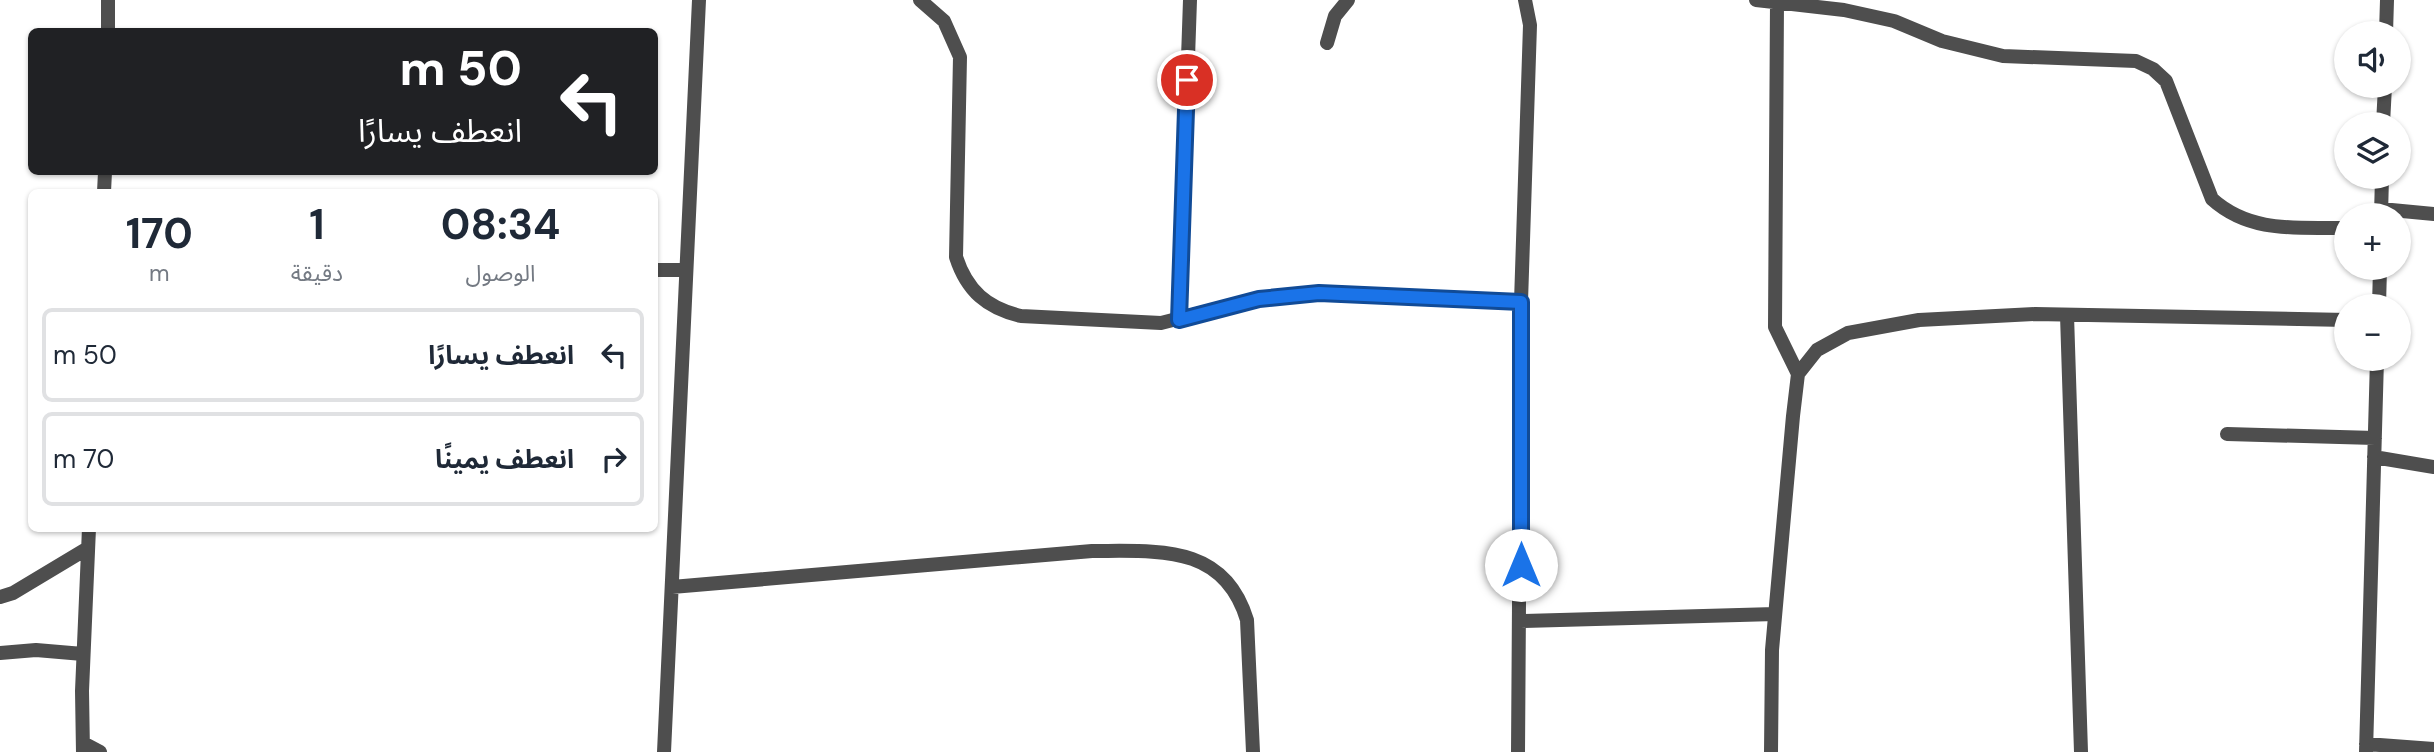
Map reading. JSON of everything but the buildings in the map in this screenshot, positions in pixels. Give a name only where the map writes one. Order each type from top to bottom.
[{"type":"street","points":[[108,0],[108,28]]},
{"type":"street","points":[[664,752],[699,0]]},
{"type":"street","points":[[920,0],[944,21],[960,57],[956,257],[962,275],[973,291],[986,303],[1003,312],[1021,316],[1141,324],[1179,320],[1259,299],[1299,294],[1521,302]]},
{"type":"street","points":[[1179,320],[1190,0]]},
{"type":"street","points":[[1327,43],[1335,16],[1348,0]]},
{"type":"street","points":[[1518,752],[1521,621],[1521,302],[1530,25],[1525,0]]},
{"type":"street","points":[[1756,0],[1844,10],[1894,21],[1942,41],[2003,56],[2136,61],[2153,69],[2166,81],[2212,199],[2224,209],[2254,224],[2334,227]]},
{"type":"street","points":[[2386,21],[2387,0]]},
{"type":"street","points":[[1771,752],[1775,614],[1798,374],[1775,327],[1777,2]]},
{"type":"street","points":[[2411,213],[2434,214]]},
{"type":"street","points":[[658,270],[686,270]]},
{"type":"street","points":[[1798,374],[1817,350],[1848,333],[1919,320],[2067,315],[2334,320]]},
{"type":"street","points":[[2067,315],[2081,752]]},
{"type":"street","points":[[2377,371],[2366,748],[2434,749]]},
{"type":"street","points":[[2227,434],[2375,438]]},
{"type":"street","points":[[2374,457],[2434,467]]},
{"type":"street","points":[[89,532],[83,654],[83,748],[100,752]]},
{"type":"street","points":[[0,597],[13,593],[88,548]]},
{"type":"street","points":[[672,587],[1093,551],[1147,551],[1196,559],[1215,568],[1230,582],[1241,600],[1247,620],[1253,752]]},
{"type":"street","points":[[1521,621],[1775,614]]},
{"type":"street","points":[[0,653],[36,650],[83,654]]},
{"type":"route","points":[[1187,80],[1179,320],[1288,294],[1521,302],[1521,565]]}]
